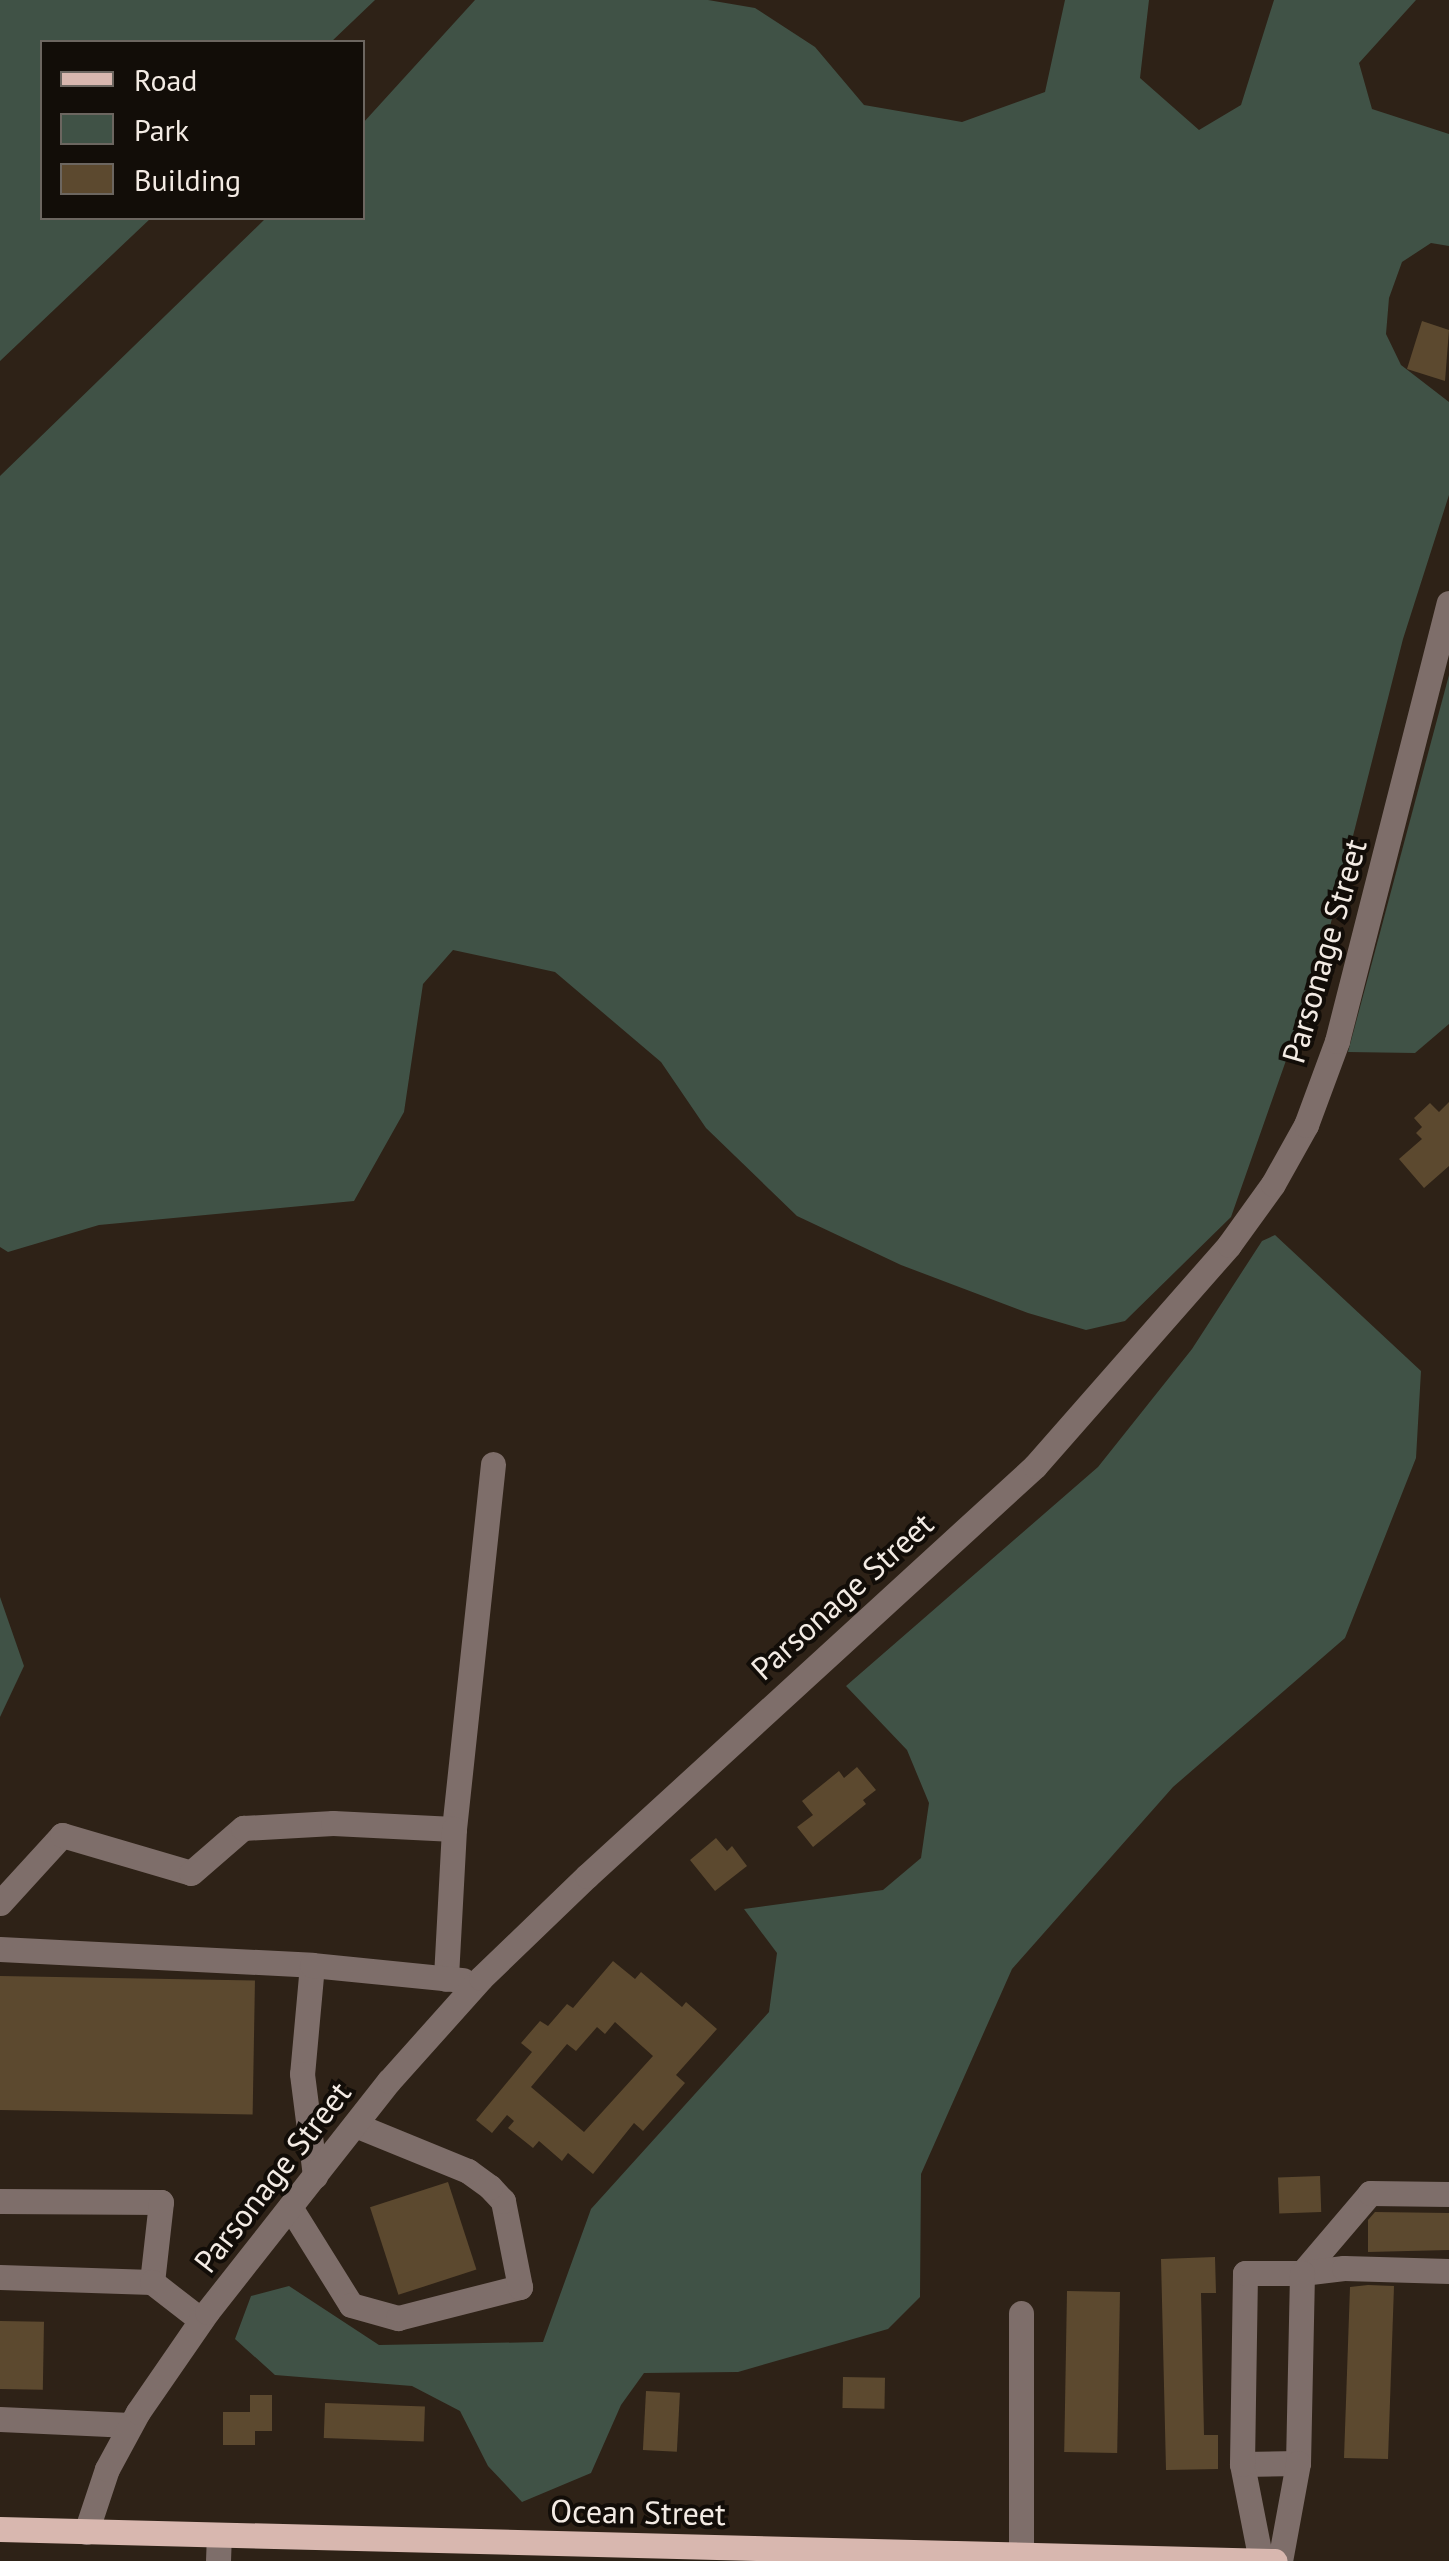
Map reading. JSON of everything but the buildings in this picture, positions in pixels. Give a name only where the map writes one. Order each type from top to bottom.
[{"type":"main road","name":"Ocean Street","points":[[0,2529],[86,2532],[218,2548],[942,2557],[1020,2554],[1278,2561]]},
{"type":"street","name":"Parsonage Street","points":[[86,2532],[107,2468],[130,2425],[201,2320],[354,2125],[478,1982],[745,1727],[1035,1466],[1229,1244],[1272,1184],[1306,1126],[1337,1041],[1449,604]]},
{"type":"street","points":[[446,1978],[454,1829],[493,1464]]},
{"type":"street","points":[[0,1903],[62,1836],[192,1872],[243,1828],[333,1823],[454,1829]]},
{"type":"street","points":[[0,1949],[312,1965],[478,1982]]},
{"type":"street","points":[[312,1965],[302,2074],[314,2176]]},
{"type":"street","points":[[290,2206],[351,2305],[398,2318],[520,2287],[503,2200],[490,2187],[468,2170],[354,2125]]},
{"type":"street","points":[[1278,2561],[1298,2463],[1302,2273],[1370,2194],[1449,2194]]},
{"type":"street","points":[[0,2201],[162,2202],[152,2282]]},
{"type":"street","points":[[1261,2560],[1242,2464],[1246,2273],[1344,2268],[1449,2271]]},
{"type":"street","points":[[0,2277],[152,2282],[201,2320]]},
{"type":"street","points":[[1020,2554],[1021,2313]]},
{"type":"street","points":[[0,2418],[130,2425]]},
{"type":"street","points":[[1242,2464],[1298,2463]]},
{"type":"green space","points":[[0,0],[375,0],[333,40],[40,40],[40,220],[149,220],[0,361]]},
{"type":"green space","points":[[475,0],[708,0],[755,8],[815,47],[864,105],[962,122],[1045,92],[1065,0],[1149,0],[1140,78],[1199,130],[1241,105],[1274,0],[1416,0],[1359,63],[1372,109],[1449,134],[1449,246],[1431,243],[1402,262],[1389,298],[1386,334],[1401,365],[1449,402],[1449,495],[1403,639],[1322,958],[1231,1217],[1125,1321],[1086,1330],[1028,1313],[901,1265],[797,1216],[706,1128],[661,1062],[555,972],[453,950],[423,984],[404,1112],[354,1201],[99,1225],[8,1252],[0,1247],[0,476],[264,220],[365,220],[365,121]]},
{"type":"green space","points":[[1449,675],[1449,1024],[1415,1053],[1348,1052]]},
{"type":"green space","points":[[1275,1235],[1421,1371],[1416,1458],[1345,1638],[1173,1787],[1012,1969],[921,2174],[920,2297],[888,2329],[738,2372],[644,2373],[621,2405],[591,2473],[522,2502],[488,2466],[460,2411],[412,2386],[275,2375],[235,2339],[251,2296],[289,2286],[379,2345],[543,2342],[591,2209],[769,2012],[777,1953],[744,1909],[883,1890],[921,1858],[929,1803],[907,1750],[846,1686],[1098,1467],[1192,1349],[1262,1241]]},
{"type":"green space","points":[[0,1597],[24,1666],[0,1717]]}]
